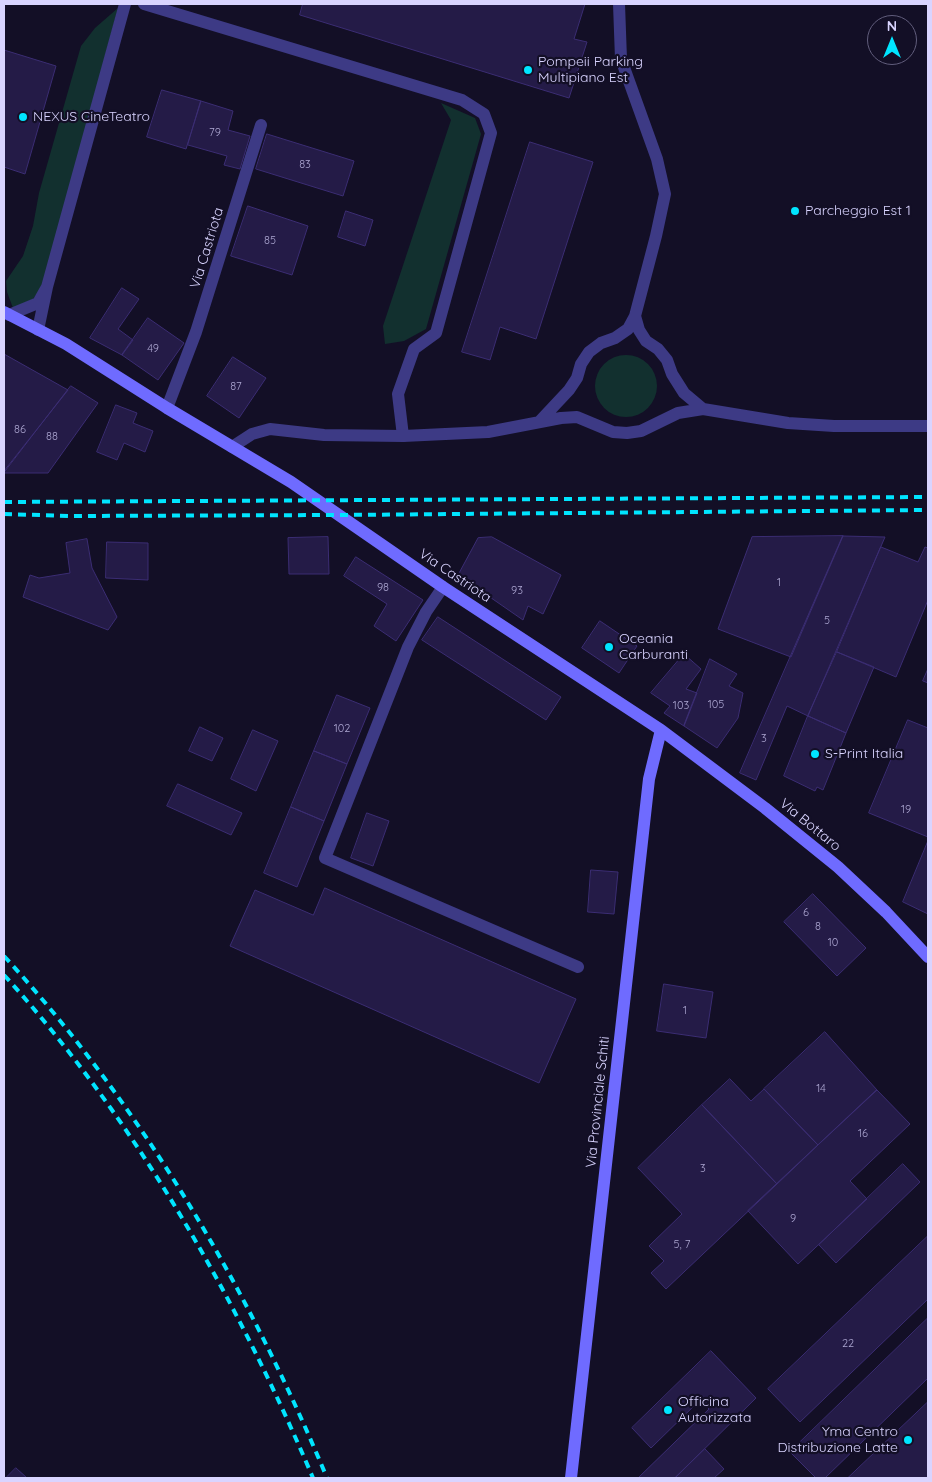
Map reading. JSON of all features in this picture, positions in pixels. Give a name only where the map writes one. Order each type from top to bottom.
[{"type":"main road","name":"Via Castriota","points":[[7,313],[66,344],[167,408],[291,482],[443,587],[661,730]]},
{"type":"main road","name":"Via Bottaro","points":[[661,730],[766,808],[838,867],[886,912],[928,957]]},
{"type":"main road","name":"Via Provinciale Schiti","points":[[571,1478],[649,779],[661,730]]},
{"type":"street","points":[[38,330],[47,287],[125,4]]},
{"type":"street","points":[[144,4],[462,100],[484,114],[492,133],[436,333],[414,349],[398,394],[404,436]]},
{"type":"street","points":[[539,422],[570,390],[577,378],[581,364],[590,352],[601,343],[614,338],[628,329],[635,316],[665,194],[658,159],[621,59],[619,4]]},
{"type":"street","name":"Via Castriota","points":[[167,408],[196,332],[261,125]]},
{"type":"street","points":[[7,313],[38,303],[47,287]]},
{"type":"street","points":[[635,316],[639,330],[646,341],[658,349],[667,360],[672,374],[684,394],[703,409]]},
{"type":"street","points":[[232,447],[252,434],[270,429],[324,435],[404,436],[488,432],[561,418],[577,417],[613,432],[627,433],[641,431],[678,413],[703,409],[788,423],[834,426],[928,426]]},
{"type":"street","points":[[443,587],[426,612],[408,647],[324,858],[578,967]]},
{"type":"green space","points":[[118,8],[43,286],[33,299],[13,308],[7,292],[6,281],[23,256],[33,226],[39,193],[81,46],[95,28]]},
{"type":"green space","points":[[441,103],[475,118],[481,134],[426,329],[404,341],[385,344],[383,326],[451,120]]},
{"type":"green space","points":[[626,355],[638,357],[648,364],[655,374],[657,386],[655,398],[648,408],[638,415],[626,417],[614,415],[604,408],[597,398],[595,386],[597,374],[604,364],[614,357]]},
{"type":"building","name":"Pompeii Parking Multipiano Est","points":[[303,4],[585,4],[574,39],[587,42],[569,98],[300,15]]},
{"type":"building","name":"NEXUS CineTeatro","points":[[4,50],[56,66],[25,174],[4,167]]},
{"type":"building","points":[[162,90],[201,101],[186,149],[147,137]]},
{"type":"building","points":[[201,101],[233,111],[228,130],[250,136],[240,169],[224,165],[227,156],[188,145]]},
{"type":"building","points":[[267,134],[354,161],[343,196],[256,169]]},
{"type":"building","points":[[530,142],[593,162],[536,339],[500,327],[490,360],[462,352]]},
{"type":"building","points":[[248,206],[308,226],[292,275],[231,256]]},
{"type":"building","points":[[346,211],[373,220],[365,246],[338,237]]},
{"type":"building","points":[[122,288],[139,299],[118,329],[133,340],[122,355],[90,338]]},
{"type":"building","points":[[148,318],[184,343],[158,380],[122,355]]},
{"type":"building","points":[[4,354],[68,390],[4,471]]},
{"type":"building","points":[[233,357],[266,378],[239,418],[207,396]]},
{"type":"building","points":[[71,386],[98,403],[48,473],[4,473]]},
{"type":"building","points":[[116,405],[137,413],[133,423],[153,431],[145,452],[124,443],[117,460],[97,452]]},
{"type":"building","points":[[843,536],[885,537],[808,716],[787,706],[756,780],[740,773]]},
{"type":"building","points":[[843,536],[791,657],[718,629],[752,537]]},
{"type":"building","points":[[328,537],[329,574],[289,574],[288,538]]},
{"type":"building","points":[[492,537],[561,575],[543,614],[528,606],[523,620],[458,575],[478,538]]},
{"type":"building","points":[[87,539],[92,568],[117,617],[108,630],[23,597],[30,575],[39,578],[70,573],[66,543]]},
{"type":"building","points":[[107,542],[148,543],[148,580],[106,578]]},
{"type":"building","points":[[881,547],[918,562],[925,547],[928,548],[928,600],[896,677],[837,652]]},
{"type":"building","points":[[356,557],[423,600],[396,641],[374,626],[387,604],[344,576]]},
{"type":"building","points":[[438,617],[561,697],[546,720],[422,640]]},
{"type":"building","points":[[600,621],[637,646],[619,673],[582,648]]},
{"type":"building","points":[[837,652],[874,667],[846,733],[808,716]]},
{"type":"building","points":[[684,654],[701,669],[686,689],[697,693],[684,726],[664,713],[670,706],[651,693]]},
{"type":"building","points":[[710,659],[737,674],[729,686],[743,693],[738,718],[717,748],[684,726]]},
{"type":"building","points":[[928,669],[928,683],[923,681]]},
{"type":"building","points":[[337,695],[370,708],[347,764],[314,751]]},
{"type":"building","name":"S-Print Italia","points":[[808,716],[846,733],[823,790],[817,787],[815,791],[784,776]]},
{"type":"building","points":[[908,720],[928,728],[928,837],[869,813]]},
{"type":"building","points":[[200,727],[223,738],[212,761],[189,751]]},
{"type":"building","points":[[253,730],[278,741],[256,791],[231,779]]},
{"type":"building","points":[[314,751],[347,764],[324,821],[291,807]]},
{"type":"building","points":[[178,784],[242,813],[231,835],[167,806]]},
{"type":"building","points":[[291,807],[324,821],[297,887],[264,873]]},
{"type":"building","points":[[367,813],[389,821],[373,866],[351,858]]},
{"type":"building","points":[[928,841],[928,914],[903,902]]},
{"type":"building","points":[[591,870],[618,872],[614,914],[588,912]]},
{"type":"building","points":[[325,888],[576,999],[539,1083],[230,946],[255,890],[313,915]]},
{"type":"building","points":[[813,894],[866,948],[837,976],[784,922]]},
{"type":"building","points":[[664,984],[713,992],[706,1038],[657,1031]]},
{"type":"building","points":[[825,1032],[877,1090],[818,1145],[764,1089]]},
{"type":"building","points":[[730,1079],[751,1101],[764,1089],[818,1145],[777,1184],[702,1105]]},
{"type":"building","points":[[877,1090],[910,1124],[850,1181],[867,1199],[798,1264],[748,1211]]},
{"type":"building","points":[[702,1105],[777,1184],[666,1289],[651,1273],[664,1261],[649,1246],[682,1214],[638,1168]]},
{"type":"building","points":[[903,1164],[920,1182],[836,1263],[819,1245]]},
{"type":"building","points":[[928,1236],[928,1299],[800,1422],[768,1389]]},
{"type":"building","points":[[928,1318],[928,1378],[825,1478],[816,1478],[790,1452]]},
{"type":"building","points":[[711,1351],[756,1398],[675,1478],[638,1478],[709,1409],[700,1400],[651,1448],[632,1428]]},
{"type":"building","name":"Yma Centro Distribuzione Latte","points":[[928,1402],[928,1478],[848,1478]]},
{"type":"building","points":[[705,1449],[724,1469],[714,1478],[675,1478]]},
{"type":"building","points":[[16,1468],[27,1478],[6,1478]]},
{"type":"railway","points":[[4,502],[928,497]]},
{"type":"railway","points":[[4,514],[71,516],[338,515],[928,510]]},
{"type":"railway","points":[[4,956],[102,1074],[188,1203],[227,1270],[263,1338],[327,1478]]},
{"type":"railway","points":[[4,975],[52,1031],[97,1090],[140,1151],[180,1214],[217,1278],[251,1344],[313,1478]]},
{"type":"place","name":"Pompeii Parking Multipiano Est","points":[[528,70]]},
{"type":"place","name":"NEXUS CineTeatro","points":[[23,117]]},
{"type":"place","name":"Parcheggio Est 1","points":[[795,211]]},
{"type":"place","name":"Oceania Carburanti","points":[[609,647]]},
{"type":"place","name":"S-Print Italia","points":[[815,754]]},
{"type":"place","name":"Officina Autorizzata","points":[[668,1410]]},
{"type":"place","name":"Yma Centro Distribuzione Latte","points":[[908,1440]]}]
